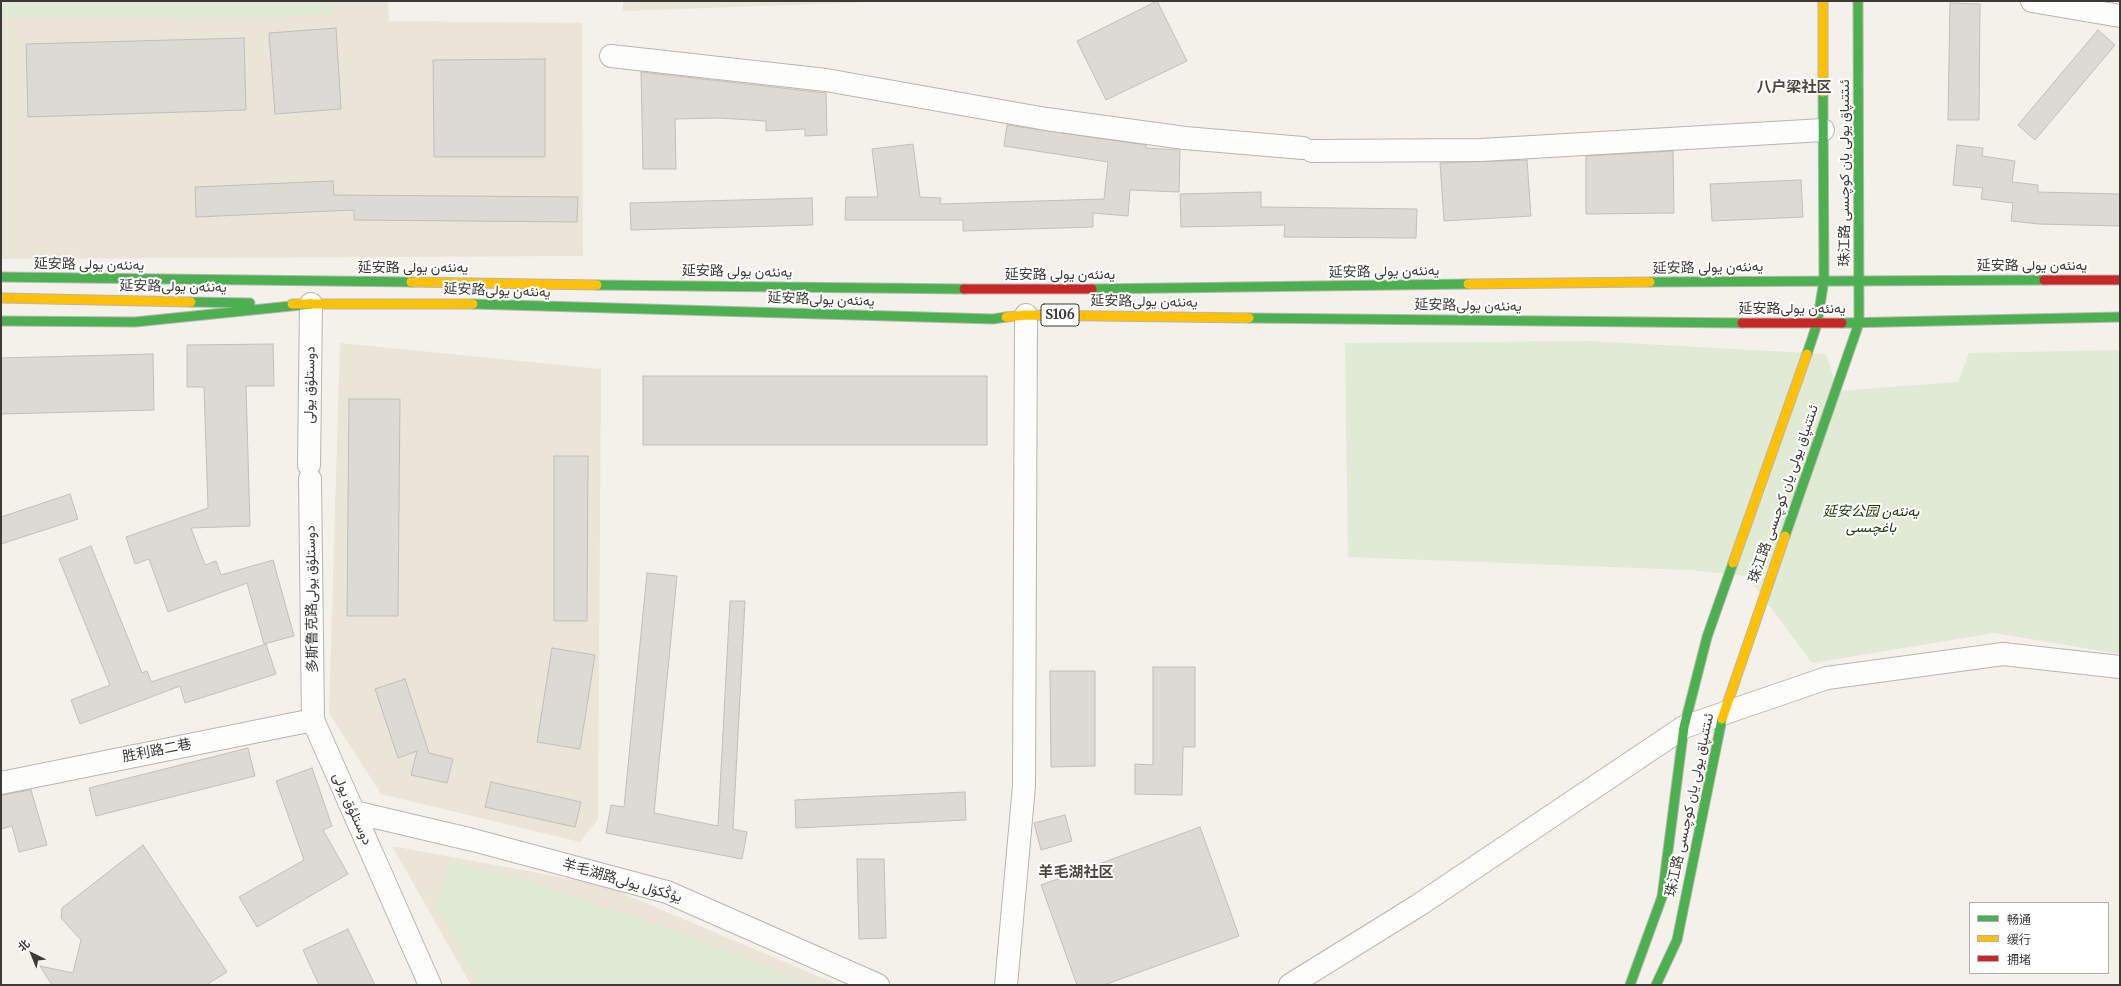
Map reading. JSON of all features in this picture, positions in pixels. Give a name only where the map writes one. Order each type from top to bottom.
[{"type":"main road","name":"珠江路 ئىتتىپاق يولى يان كوچىسى","points":[[1632,984],[1644,945],[1662,897],[1684,727],[1707,637],[1816,324],[1824,280],[1823,1]]},
{"type":"main road","name":"珠江路 ئىتتىپاق يولى يان كوچىسى","points":[[1656,985],[1676,940],[1723,714],[1859,323],[1858,1]]},
{"type":"main road","name":"延安路 يەنئەن يولى","points":[[1,277],[1019,290],[1824,280],[2120,280]]},
{"type":"main road","name":"延安路يەنئەن يولى","points":[[1,298],[311,304],[431,303],[993,319],[1026,315],[1816,324],[2120,317]]},
{"type":"main road","points":[[1,321],[135,322],[311,304]]},
{"type":"street","points":[[2032,1],[2120,16]]},
{"type":"street","points":[[611,56],[826,80],[1046,119],[1177,137],[1308,150],[1481,150],[1823,130]]},
{"type":"street","name":"دوستلۇق يولى","points":[[310,472],[311,304]]},
{"type":"street","points":[[1006,985],[1024,786],[1026,315]]},
{"type":"street","name":"多斯鲁克路دوستلۇق يولى","points":[[310,472],[313,720]]},
{"type":"street","points":[[1290,985],[1420,905],[1684,727],[1827,678],[2003,654],[2120,667]]},
{"type":"street","name":"دوستلۇق يولى","points":[[313,720],[430,985]]},
{"type":"street","name":"胜利路二巷","points":[[1,783],[313,720]]},
{"type":"street","name":"羊毛湖路يۇڭكۆل يولى","points":[[354,812],[473,840],[667,892],[878,985]]},
{"type":"shaded area","points":[[1,1],[388,1],[389,21],[582,23],[583,256],[1,259]]},
{"type":"shaded area","points":[[623,1],[903,1],[623,11]]},
{"type":"shaded area","points":[[340,343],[601,369],[598,819],[580,842],[381,794],[329,713]]},
{"type":"shaded area","points":[[392,846],[603,885],[839,985],[471,985]]},
{"type":"green space","points":[[1,1],[333,1],[334,16],[7,18],[1,14]]},
{"type":"green space","name":"延安公园 يەنئەن باغچىسى","points":[[1589,341],[1826,354],[1838,391],[1958,382],[1969,353],[2120,350],[2120,654],[1994,633],[1812,663],[1747,576],[1689,570],[1348,557],[1345,343]]},
{"type":"green space","points":[[449,863],[521,878],[714,945],[812,985],[480,985],[436,907]]},
{"type":"building","points":[[1157,1],[1187,61],[1106,100],[1077,41]]},
{"type":"building","points":[[1950,3],[1980,4],[1979,120],[1948,120]]},
{"type":"building","points":[[336,28],[341,109],[275,114],[269,33]]},
{"type":"building","points":[[2098,30],[2115,45],[2035,140],[2018,125]]},
{"type":"building","points":[[244,38],[246,110],[28,117],[26,44]]},
{"type":"building","points":[[545,59],[545,157],[434,157],[433,60]]},
{"type":"building","points":[[641,72],[826,93],[827,135],[805,136],[805,129],[766,131],[766,121],[719,118],[675,119],[676,169],[643,169]]},
{"type":"building","points":[[1007,125],[1146,145],[1146,148],[1180,150],[1179,192],[1130,190],[1128,216],[1093,213],[1093,227],[963,231],[963,220],[845,220],[846,197],[878,197],[872,149],[913,144],[920,197],[941,198],[940,204],[1104,199],[1108,162],[1004,146]]},
{"type":"building","points":[[1957,145],[1983,148],[1982,156],[2015,161],[2012,182],[2038,185],[2038,192],[2120,194],[2120,226],[2039,224],[2011,221],[2013,203],[1981,199],[1983,188],[1953,185]]},
{"type":"building","points":[[1673,151],[1674,213],[1586,214],[1586,156]]},
{"type":"building","points":[[1527,160],[1531,216],[1444,221],[1440,163]]},
{"type":"building","points":[[1801,180],[1803,217],[1712,221],[1710,184]]},
{"type":"building","points":[[333,181],[334,195],[578,197],[577,222],[354,220],[354,210],[196,217],[195,187]]},
{"type":"building","points":[[1261,192],[1261,207],[1417,209],[1416,238],[1284,237],[1285,225],[1181,227],[1180,194]]},
{"type":"building","points":[[812,198],[813,225],[631,230],[630,203]]},
{"type":"building","points":[[273,344],[274,386],[246,386],[250,526],[191,528],[205,565],[216,561],[221,575],[273,560],[294,636],[264,644],[247,583],[168,612],[149,559],[135,564],[126,537],[208,508],[204,387],[187,387],[187,345]]},
{"type":"building","points":[[153,354],[154,410],[1,414],[1,358]]},
{"type":"building","points":[[643,376],[987,376],[987,445],[643,445]]},
{"type":"building","points":[[349,399],[400,399],[398,616],[347,616]]},
{"type":"building","points":[[554,456],[588,456],[587,621],[554,621]]},
{"type":"building","points":[[70,494],[78,519],[1,544],[1,517]]},
{"type":"building","points":[[91,546],[142,673],[147,671],[151,682],[266,644],[276,674],[185,703],[180,686],[80,724],[71,700],[110,685],[59,559]]},
{"type":"building","points":[[647,573],[677,576],[654,813],[718,826],[730,601],[745,601],[733,829],[747,832],[742,859],[606,833],[611,805],[624,807]]},
{"type":"building","points":[[552,648],[595,655],[580,749],[537,742]]},
{"type":"building","points":[[1153,667],[1195,667],[1195,747],[1183,747],[1182,795],[1135,794],[1135,764],[1153,765]]},
{"type":"building","points":[[1050,671],[1095,671],[1095,766],[1051,767]]},
{"type":"building","points":[[405,679],[429,753],[453,759],[447,783],[411,775],[417,751],[398,758],[375,689]]},
{"type":"building","points":[[248,748],[255,776],[96,816],[89,788]]},
{"type":"building","points":[[312,768],[332,826],[323,830],[348,874],[257,927],[239,897],[304,860],[276,781]]},
{"type":"building","points":[[491,782],[581,802],[575,827],[485,807]]},
{"type":"building","points":[[31,790],[47,845],[19,852],[12,826],[1,829],[1,795]]},
{"type":"building","points":[[965,792],[966,820],[796,828],[795,800]]},
{"type":"building","points":[[1065,815],[1072,841],[1041,850],[1034,823]]},
{"type":"building","points":[[1200,827],[1239,936],[1104,985],[1077,985],[1041,885]]},
{"type":"building","points":[[143,845],[227,972],[206,985],[52,985],[40,966],[73,973],[81,940],[61,918],[62,908]]},
{"type":"building","points":[[857,859],[884,859],[886,938],[859,939]]},
{"type":"building","points":[[348,929],[375,985],[319,985],[303,950]]},
{"type":"traffic: fast","points":[[1785,536],[1859,323],[1858,1]]},
{"type":"traffic: fast","points":[[1807,354],[1817,324],[1824,280],[1823,92]]},
{"type":"traffic: fast","points":[[1,277],[411,282]]},
{"type":"traffic: fast","points":[[1650,282],[2044,280]]},
{"type":"traffic: fast","points":[[1092,289],[1468,284]]},
{"type":"traffic: fast","points":[[597,285],[964,289]]},
{"type":"traffic: fast","points":[[191,302],[250,303]]},
{"type":"traffic: fast","points":[[1,321],[135,322],[311,304]]},
{"type":"traffic: fast","points":[[473,304],[993,319],[1006,317]]},
{"type":"traffic: fast","points":[[1842,323],[2120,317]]},
{"type":"traffic: fast","points":[[1249,318],[1742,323]]},
{"type":"traffic: fast","points":[[1630,985],[1662,897],[1684,727],[1707,637],[1733,563]]},
{"type":"traffic: fast","points":[[1656,985],[1677,940],[1722,719]]},
{"type":"traffic: slow","points":[[1823,1],[1823,92]]},
{"type":"traffic: slow","points":[[411,282],[597,285]]},
{"type":"traffic: slow","points":[[1468,284],[1650,282]]},
{"type":"traffic: slow","points":[[1,298],[191,302]]},
{"type":"traffic: slow","points":[[292,304],[473,304]]},
{"type":"traffic: slow","points":[[1006,317],[1026,315],[1249,318]]},
{"type":"traffic: slow","points":[[1733,563],[1807,354]]},
{"type":"traffic: slow","points":[[1722,719],[1785,536]]},
{"type":"traffic: jam","points":[[2044,280],[2120,280]]},
{"type":"traffic: jam","points":[[964,289],[1092,289]]},
{"type":"traffic: jam","points":[[1742,323],[1842,323]]},
{"type":"district","name":"八户梁社区","points":[[1794,88]]},
{"type":"district","name":"羊毛湖社区","points":[[1076,873]]}]
